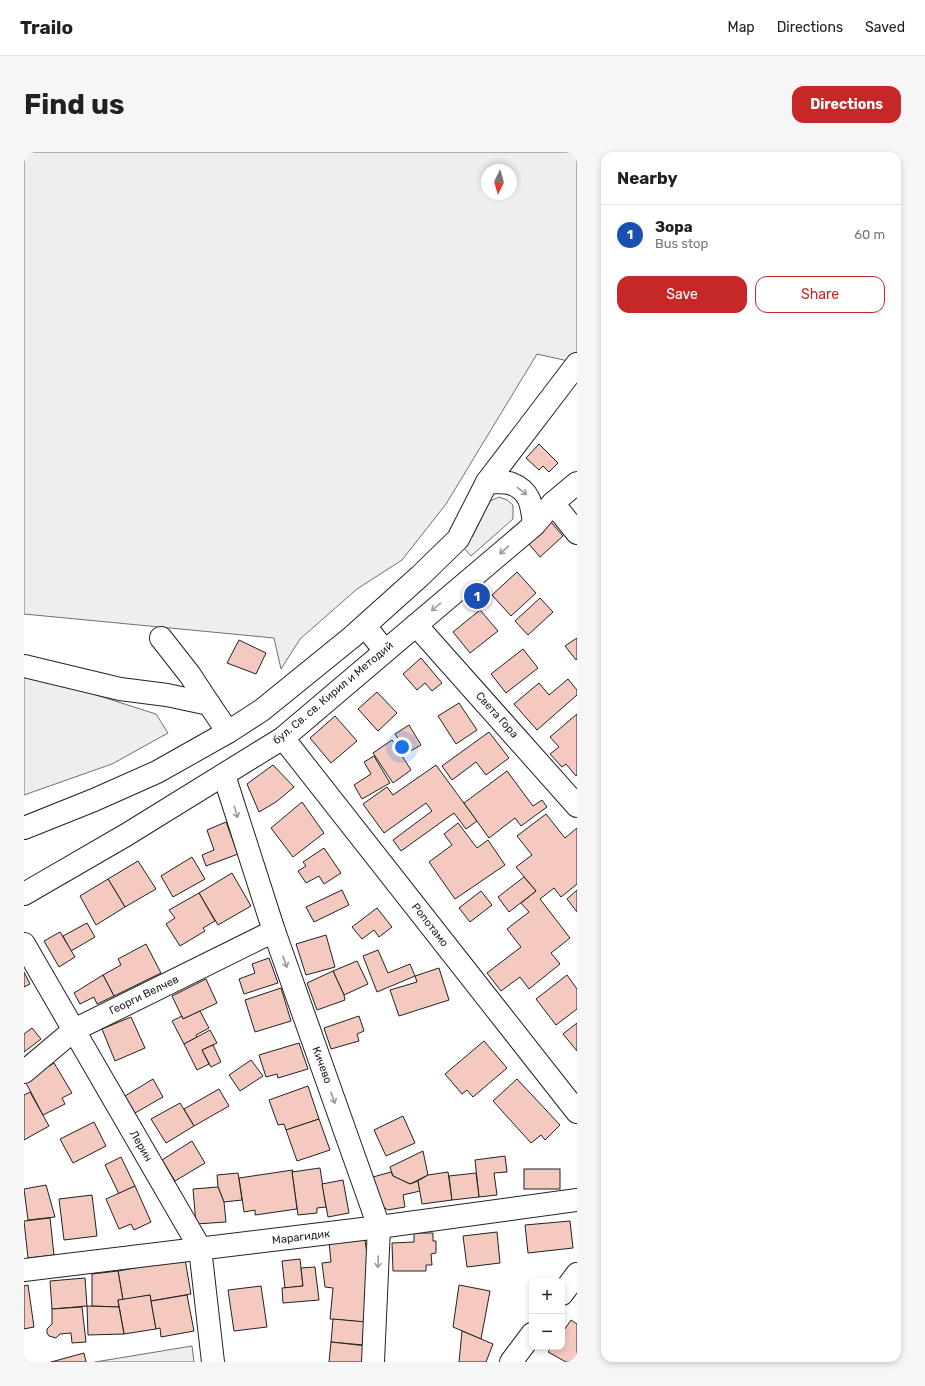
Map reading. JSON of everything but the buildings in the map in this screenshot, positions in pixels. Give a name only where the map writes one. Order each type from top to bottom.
[{"type":"street","points":[[24,828],[94,800],[157,772],[228,732],[262,710],[365,626],[458,539],[487,482],[577,364]]},
{"type":"street","points":[[487,482],[511,484],[526,492],[532,507],[534,525]]},
{"type":"street","name":"бул. Св. св. Кирил и Методий","points":[[24,894],[126,836],[282,738],[534,525],[553,503],[577,484]]},
{"type":"street","points":[[553,503],[577,533]]},
{"type":"street","name":"Света Гора","points":[[416,625],[577,806]]},
{"type":"street","points":[[365,626],[385,651]]},
{"type":"street","points":[[161,638],[190,675],[228,732]]},
{"type":"street","points":[[24,666],[120,689],[167,695],[209,704]]},
{"type":"street","name":"Ропотамо","points":[[282,738],[577,1112]]},
{"type":"street","name":"Кичево","points":[[224,775],[274,931],[380,1228],[373,1362]]},
{"type":"street","name":"Георги Велчев","points":[[24,1072],[74,1030],[274,931]]},
{"type":"street","name":"Лерин","points":[[24,944],[200,1248],[213,1362]]},
{"type":"street","name":"Марагидик","points":[[24,1270],[200,1248],[380,1228],[577,1200]]},
{"type":"street","points":[[565,1290],[577,1274]]},
{"type":"street","points":[[511,1362],[529,1338]]},
{"type":"shaded area","points":[[24,152],[577,152],[577,363],[537,354],[446,504],[402,560],[357,589],[300,639],[281,669],[274,638],[24,614]]},
{"type":"shaded area","points":[[499,497],[507,500],[513,505],[513,519],[471,556],[463,547],[472,537],[490,501]]},
{"type":"shaded area","points":[[24,672],[156,714],[168,733],[112,764],[24,795]]},
{"type":"shaded area","points":[[192,1346],[194,1362],[95,1362]]},
{"type":"place","name":"Зора","points":[[477,596]]}]
